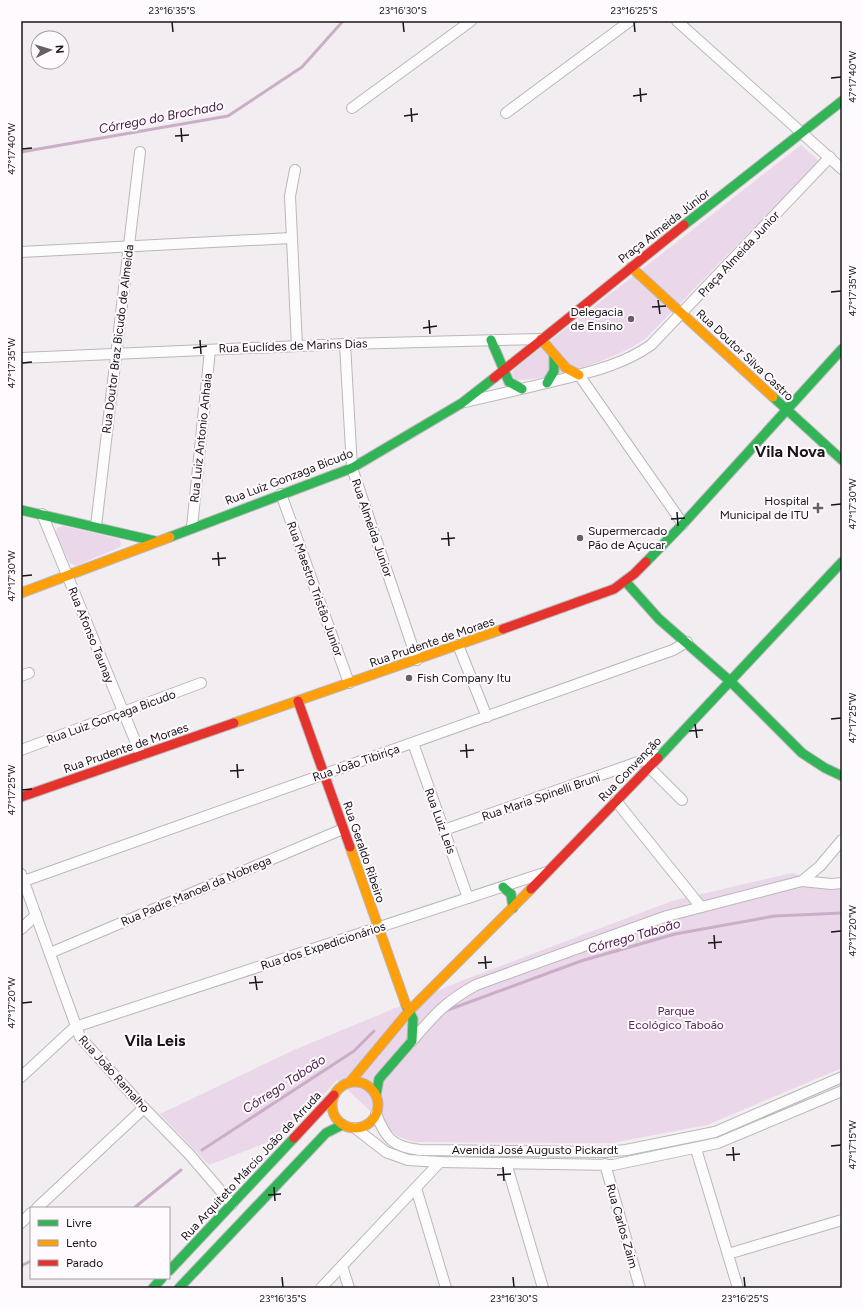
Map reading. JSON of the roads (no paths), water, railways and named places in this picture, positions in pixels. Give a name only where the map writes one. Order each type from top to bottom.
[{"type":"street","points":[[352,108],[471,21]]},
{"type":"street","points":[[506,113],[630,21]]},
{"type":"street","points":[[677,21],[803,132],[842,169]]},
{"type":"street","name":"Praça Almeida Júnior","points":[[541,339],[842,102]]},
{"type":"street","name":"Rua Doutor Braz Bicudo de Almeida","points":[[96,526],[140,152]]},
{"type":"street","name":"Praça Almeida Junior","points":[[462,403],[579,375],[619,364],[638,355],[651,345],[830,158]]},
{"type":"street","points":[[295,170],[290,196],[297,346]]},
{"type":"street","points":[[21,252],[291,238]]},
{"type":"street","name":"Rua Doutor Silva Castro","points":[[631,267],[842,460]]},
{"type":"street","points":[[541,339],[566,368],[579,375],[683,524]]},
{"type":"street","name":"Rua Euclídes de Marins Dias","points":[[21,358],[345,344],[541,339]]},
{"type":"street","name":"Rua Luiz Gonzaga Bicudo","points":[[21,593],[192,527],[352,468],[462,403],[541,339]]},
{"type":"street","points":[[491,340],[509,382],[522,389]]},
{"type":"street","name":"Rua Almeida Junior","points":[[345,344],[352,468],[417,660]]},
{"type":"street","name":"Rua Prudente de Moraes","points":[[21,797],[417,660],[614,589],[634,574],[683,524],[842,349]]},
{"type":"street","name":"Rua Luiz Antonio Anhaia","points":[[192,527],[210,350]]},
{"type":"street","points":[[547,383],[554,371],[554,355]]},
{"type":"street","name":"Rua Maestro Tristão Junior","points":[[281,494],[348,683]]},
{"type":"street","points":[[21,510],[96,526],[155,542]]},
{"type":"street","name":"Rua Afonso Taunay","points":[[42,514],[141,755]]},
{"type":"street","points":[[50,535],[54,525],[64,519]]},
{"type":"street","name":"Rua Convenção","points":[[407,1007],[430,989],[513,908],[731,682],[842,562]]},
{"type":"street","points":[[625,581],[659,620],[687,642],[731,682],[802,753],[825,768],[842,776]]},
{"type":"street","name":"Rua João Tibiriça","points":[[22,876],[487,717],[673,650],[687,642]]},
{"type":"street","points":[[458,645],[487,717]]},
{"type":"street","name":"Rua Luiz Gonçaga Bicudo","points":[[21,750],[201,683]]},
{"type":"street","name":"Rua Geraldo Ribeiro","points":[[298,701],[407,1007]]},
{"type":"street","name":"Rua Luiz Leis","points":[[413,743],[468,898]]},
{"type":"street","name":"Rua Maria Spinelli Bruni","points":[[444,830],[660,755]]},
{"type":"street","points":[[649,767],[682,800]]},
{"type":"street","points":[[616,801],[701,907]]},
{"type":"street","name":"Rua Padre Manoel da Nobrega","points":[[50,953],[343,829]]},
{"type":"street","points":[[802,881],[820,866],[842,840]]},
{"type":"street","name":"Rua dos Expedicionários","points":[[21,1077],[75,1027],[378,929],[549,871]]},
{"type":"street","name":"Rua João Ramalho","points":[[22,876],[75,1027],[80,1037],[144,1108],[189,1154],[232,1204]]},
{"type":"street","points":[[407,1007],[350,1082],[338,1089],[334,1095],[332,1102],[334,1115],[342,1124],[355,1128],[368,1124],[376,1114],[378,1108],[376,1095],[379,1079],[440,1008],[456,996],[476,985],[667,916],[802,881],[832,884],[842,883]]},
{"type":"street","points":[[503,886],[511,894],[513,908]]},
{"type":"street","points":[[21,929],[36,915]]},
{"type":"street","points":[[407,1007],[413,1024],[412,1041]]},
{"type":"street","name":"Avenida José Augusto Pickardt","points":[[376,1114],[382,1130],[389,1138],[405,1148],[614,1152],[715,1132],[842,1077]]},
{"type":"street","points":[[350,1082],[366,1084],[376,1095]]},
{"type":"street","name":"Avenida José Augusto Pickardt","points":[[355,1128],[386,1152],[408,1160],[440,1162],[623,1164],[718,1143],[842,1091]]},
{"type":"street","name":"Rua Arquiteto Márcio João de Arruda","points":[[170,1270],[334,1095]]},
{"type":"street","points":[[38,1207],[144,1108]]},
{"type":"street","points":[[179,1288],[326,1133],[342,1124]]},
{"type":"street","points":[[696,1149],[738,1288]]},
{"type":"street","points":[[321,1288],[440,1162]]},
{"type":"street","points":[[506,1162],[543,1288]]},
{"type":"street","name":"Rua Carlos Zaim","points":[[605,1164],[640,1288]]},
{"type":"street","points":[[416,1188],[446,1288]]},
{"type":"street","points":[[21,1223],[30,1214]]},
{"type":"street","points":[[728,1254],[842,1220]]},
{"type":"street","points":[[342,1266],[349,1288]]},
{"type":"street","points":[[153,1288],[161,1279]]},
{"type":"waterway","name":"Córrego do Brochado","points":[[21,152],[228,116],[302,67],[343,21]]},
{"type":"waterway","name":"Córrego Taboão","points":[[445,1011],[581,961],[675,934],[775,916],[842,913]]},
{"type":"waterway","name":"Córrego Taboão","points":[[202,1150],[354,1051],[374,1031]]},
{"type":"waterway","name":"Córrego Taboão","points":[[135,1207],[181,1170]]},
{"type":"waterway","name":"Córrego Taboão","points":[[21,1266],[30,1262]]},
{"type":"place","name":"Delegacia de Ensino","points":[[631,319]]},
{"type":"place","name":"Hospital Municipal de ITU","points":[[818,508]]},
{"type":"place","name":"Supermercado Pão de Açucar","points":[[580,538]]},
{"type":"place","name":"Fish Company Itu","points":[[409,678]]},
{"type":"district","name":"Vila Nova","points":[[790,451]]},
{"type":"district","name":"Vila Leis","points":[[155,1040]]},
{"type":"park label","name":"Parque Ecológico Taboão","points":[[676,1018]]}]
